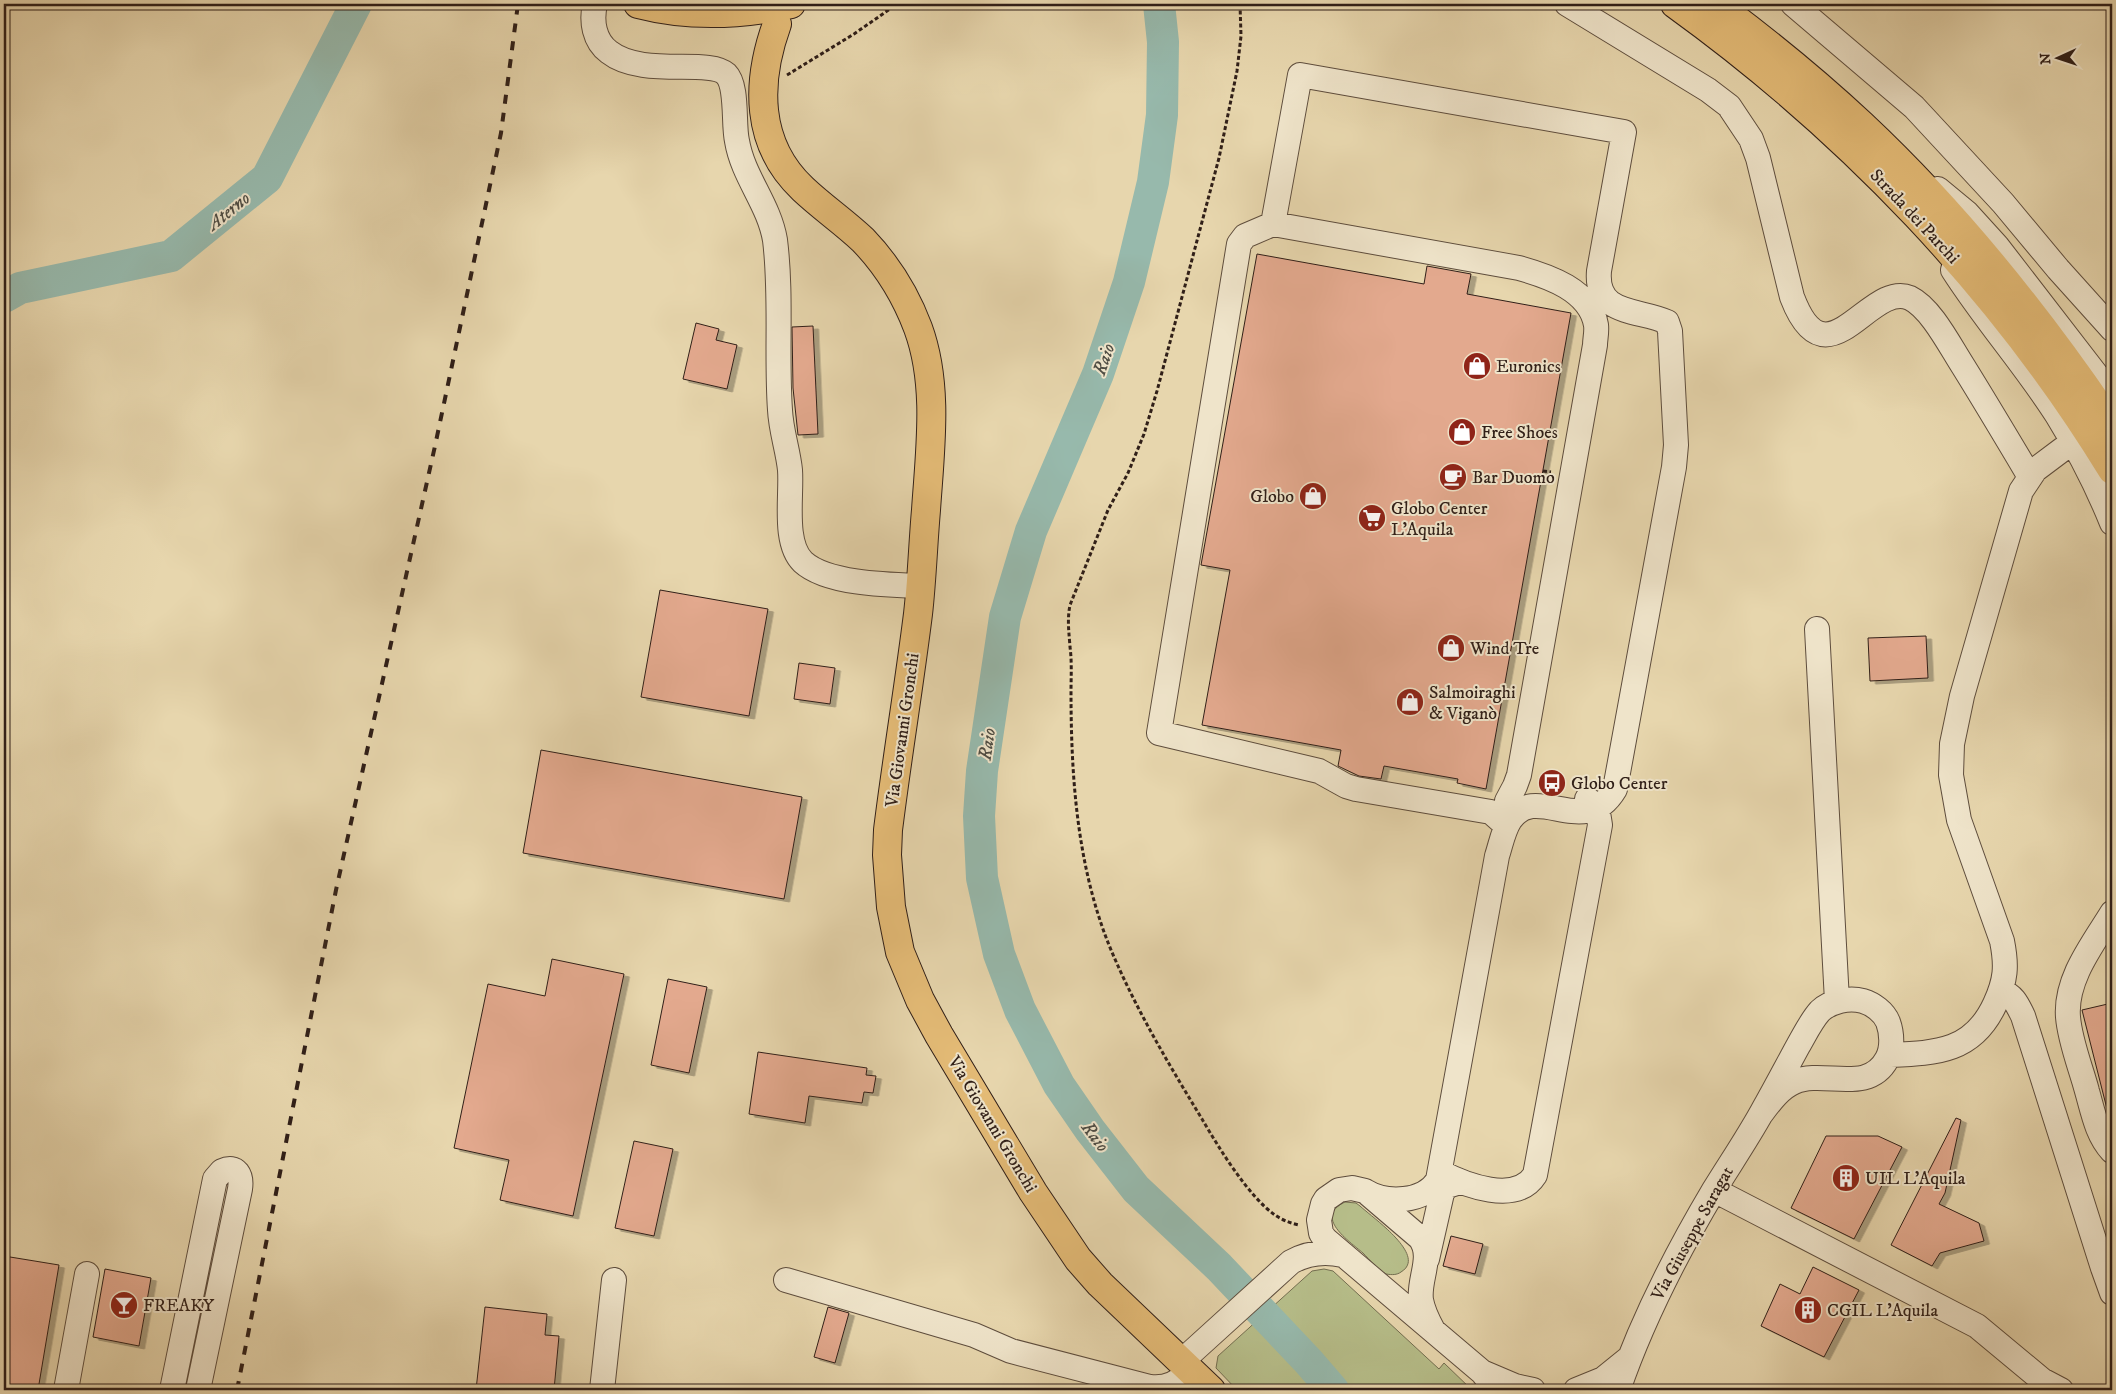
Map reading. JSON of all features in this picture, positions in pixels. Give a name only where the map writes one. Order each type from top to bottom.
[{"type":"main road","points":[[639,4],[679,11],[716,13],[758,10],[784,14]]},
{"type":"main road","name":"Strada dei Parchi","points":[[1675,4],[1718,35],[1813,114],[1869,166],[1916,214],[2025,342],[2064,395],[2112,470]]},
{"type":"main road","name":"Strada dei Parchi","points":[[1716,4],[1790,62],[1863,126],[1957,223],[2050,336],[2112,425]]},
{"type":"main road","name":"Via Giovanni Gronchi","points":[[784,14],[767,54],[763,90],[764,111],[769,135],[788,173],[808,194],[852,230],[880,260],[908,305],[922,340],[929,375],[931,413],[920,586],[888,830],[887,855],[891,907],[900,952],[920,1000],[939,1035],[1057,1230],[1100,1284],[1211,1390]]},
{"type":"street","points":[[595,4],[594,20],[597,37],[602,47],[617,58],[634,64],[654,67],[713,68],[725,73],[730,80],[733,90],[734,117],[739,151],[752,186],[769,217],[775,240],[780,409],[789,461],[791,537],[796,553],[810,566],[840,578],[887,585],[920,586]]},
{"type":"street","points":[[1567,4],[1708,90],[1729,106],[1745,129],[1758,158],[1792,297],[1800,317],[1807,326],[1816,331],[1834,332],[1842,330],[1885,299],[1907,297],[1917,302],[1944,336],[2030,477]]},
{"type":"street","points":[[1793,4],[1914,107],[2003,203],[2058,269],[2112,329]]},
{"type":"street","points":[[1274,224],[1300,74],[1624,132],[1599,272],[1600,287],[1606,300],[1619,308],[1667,322],[1670,331],[1676,445],[1671,486],[1618,779],[1603,811],[1535,1175],[1525,1186],[1513,1191],[1450,1177],[1438,1180],[1433,1187],[1408,1198],[1383,1200],[1365,1191],[1352,1188],[1333,1194],[1323,1204],[1319,1220],[1291,1262]]},
{"type":"street","points":[[1863,126],[1967,213],[2021,275],[2112,395]]},
{"type":"street","points":[[1916,214],[1974,303],[2056,414],[2092,477],[2112,523]]},
{"type":"street","points":[[1599,272],[1591,277],[1519,268],[1274,224],[1245,236],[1239,244],[1159,733],[1312,769],[1350,787],[1491,812],[1503,810],[1523,792],[1546,791],[1589,799],[1603,811]]},
{"type":"street","points":[[1519,268],[1540,274],[1560,283],[1575,293],[1592,316],[1596,331]]},
{"type":"street","points":[[1433,1330],[1421,1300],[1425,1266],[1441,1196],[1450,1177],[1503,810],[1519,775],[1596,331],[1598,326],[1607,320],[1649,316]]},
{"type":"street","points":[[1817,629],[1837,1002],[1864,1001],[1884,1015],[1892,1037],[1889,1055],[1944,1050],[1967,1040],[1984,1024],[2001,991],[2006,974],[2006,961],[2002,941],[1959,820],[1951,774],[1952,744],[1962,696],[2021,492],[2030,477],[2063,449]]},
{"type":"street","points":[[1497,856],[1504,832],[1511,819],[1528,807],[1550,807],[1585,812],[1603,811]]},
{"type":"street","points":[[2112,913],[2082,963],[2072,987],[2068,1006],[2071,1032],[2096,1120],[2104,1140],[2112,1151]]},
{"type":"street","points":[[2001,991],[2009,994],[2016,1001],[2023,1016],[2112,1293]]},
{"type":"street","name":"Via Giuseppe Saragat","points":[[1618,1390],[1655,1299],[1714,1190],[1761,1114],[1814,1018],[1828,1005],[1837,1002]]},
{"type":"street","name":"Via Giuseppe Saragat","points":[[1761,1114],[1781,1090],[1794,1082],[1808,1079],[1863,1078],[1879,1071],[1889,1055]]},
{"type":"street","points":[[172,1390],[215,1179],[222,1171],[232,1169],[237,1171],[241,1178],[240,1189],[198,1390]]},
{"type":"street","points":[[1714,1190],[1977,1326],[2042,1380],[2061,1390]]},
{"type":"street","points":[[1365,1191],[1425,1244],[1425,1266],[1412,1284],[1400,1289],[1380,1288]]},
{"type":"street","points":[[1319,1220],[1324,1239],[1380,1288],[1433,1330],[1510,1386]]},
{"type":"street","points":[[786,1280],[974,1335],[1007,1349],[1158,1388],[1171,1386],[1209,1336],[1291,1262],[1302,1256],[1313,1254],[1329,1253],[1343,1255]]},
{"type":"street","points":[[66,1390],[87,1274]]},
{"type":"street","points":[[602,1390],[614,1280]]},
{"type":"street","name":"Via Giuseppe Saragat","points":[[1576,1390],[1603,1379],[1630,1357]]},
{"type":"path","points":[[763,90],[854,34],[896,4]]},
{"type":"green space","points":[[1345,1202],[1356,1203],[1396,1238],[1408,1257],[1408,1265],[1401,1272],[1392,1275],[1383,1272],[1337,1229],[1332,1215],[1336,1208]]},
{"type":"green space","points":[[1324,1269],[1333,1271],[1439,1369],[1444,1363],[1472,1390],[1237,1390],[1216,1368],[1218,1356],[1312,1271]]},
{"type":"building","name":"Globo Center L'Aquila","points":[[1257,254],[1424,284],[1427,266],[1471,274],[1467,294],[1571,313],[1486,789],[1457,783],[1458,779],[1384,766],[1381,779],[1359,776],[1338,766],[1341,750],[1202,725],[1230,570],[1201,565]]},
{"type":"building","points":[[696,323],[719,329],[716,340],[737,345],[727,389],[683,379]]},
{"type":"building","points":[[813,326],[818,434],[798,435],[793,388],[792,327]]},
{"type":"building","points":[[660,590],[768,609],[749,716],[641,697]]},
{"type":"building","points":[[1926,636],[1928,678],[1870,681],[1868,638]]},
{"type":"building","points":[[799,663],[835,668],[830,704],[794,699]]},
{"type":"building","points":[[541,750],[802,797],[784,899],[523,853]]},
{"type":"building","points":[[552,959],[624,974],[573,1216],[500,1200],[509,1160],[454,1148],[488,984],[545,996]]},
{"type":"building","points":[[668,979],[707,987],[689,1073],[651,1065]]},
{"type":"building","points":[[2112,1003],[2112,1108],[2107,1109],[2082,1010]]},
{"type":"building","points":[[758,1052],[867,1068],[866,1075],[876,1076],[873,1093],[864,1092],[862,1103],[809,1096],[805,1123],[749,1114]]},
{"type":"building","points":[[1956,1118],[1961,1120],[1945,1193],[1939,1204],[1979,1223],[1984,1241],[1940,1253],[1932,1266],[1891,1245]]},
{"type":"building","name":"UIL L'Aquila","points":[[1826,1136],[1878,1136],[1902,1147],[1854,1239],[1791,1208]]},
{"type":"building","points":[[634,1141],[673,1149],[654,1236],[615,1228]]},
{"type":"building","points":[[1451,1236],[1483,1244],[1475,1274],[1443,1266]]},
{"type":"building","points":[[4,1256],[59,1265],[38,1390],[4,1390]]},
{"type":"building","name":"CGIL L'Aquila","points":[[1813,1267],[1859,1290],[1824,1357],[1761,1326],[1780,1284],[1800,1294]]},
{"type":"building","points":[[105,1269],[151,1278],[139,1346],[93,1337]]},
{"type":"building","points":[[485,1307],[547,1314],[545,1335],[559,1336],[554,1390],[476,1390]]},
{"type":"building","points":[[828,1307],[849,1313],[835,1363],[814,1357]]},
{"type":"waterway","name":"Aterno","points":[[4,297],[20,288],[171,256],[267,178],[356,4]]},
{"type":"waterway","name":"Raio","points":[[1159,4],[1163,42],[1162,115],[1153,182],[1129,282],[1098,374],[1031,531],[1005,617],[982,771],[979,816],[982,878],[999,954],[1020,1010],[1059,1085],[1090,1130],[1136,1189],[1219,1267],[1333,1390]]},
{"type":"railway","points":[[237,1390],[336,890],[435,446],[501,133],[518,4]]},
{"type":"place","name":"Euronics","points":[[1477,366]]},
{"type":"place","name":"Free Shoes","points":[[1462,432]]},
{"type":"place","name":"Bar Duomo","points":[[1453,477]]},
{"type":"place","name":"Globo","points":[[1313,496]]},
{"type":"place","name":"Globo Center L'Aquila","points":[[1372,518]]},
{"type":"place","name":"Wind Tre","points":[[1451,648]]},
{"type":"place","name":"Salmoiraghi & Viganò","points":[[1410,702]]},
{"type":"place","name":"Globo Center","points":[[1552,783]]},
{"type":"place","name":"UIL L'Aquila","points":[[1846,1178]]},
{"type":"place","name":"FREAKY","points":[[124,1305]]},
{"type":"place","name":"CGIL L'Aquila","points":[[1808,1310]]}]
